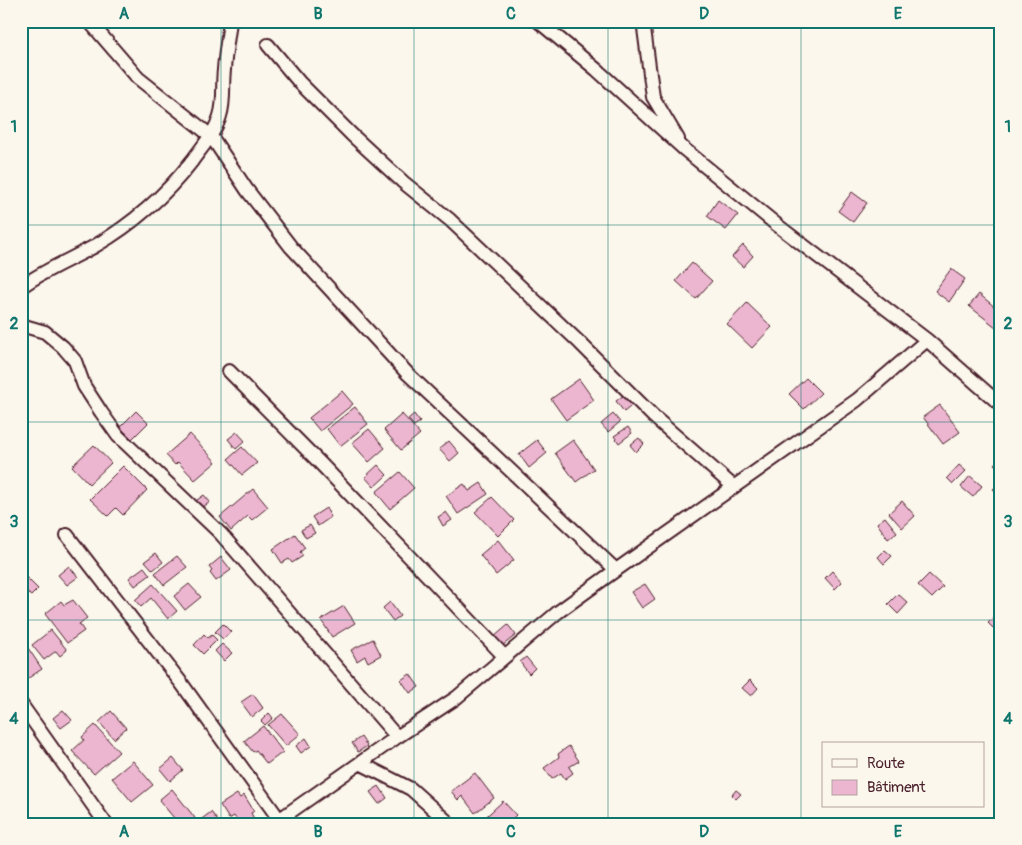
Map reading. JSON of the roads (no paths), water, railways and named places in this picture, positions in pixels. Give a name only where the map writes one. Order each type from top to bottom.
[{"type":"street","points":[[89,21],[138,78],[211,136],[246,190],[291,247],[383,348],[408,374],[616,570]]},
{"type":"street","points":[[21,286],[94,247],[127,226],[165,194],[211,136],[222,107],[223,71],[230,21]]},
{"type":"street","points":[[538,21],[597,70],[684,149],[777,225],[927,340],[1001,405]]},
{"type":"street","points":[[644,21],[654,97],[684,149]]},
{"type":"street","points":[[268,44],[300,83],[352,135],[403,182],[450,220],[580,343],[654,417],[734,487]]},
{"type":"street","points":[[21,325],[45,332],[64,347],[75,361],[84,386],[118,436],[221,534],[397,737]]},
{"type":"street","points":[[67,535],[182,684],[276,821],[456,698],[558,612],[856,400],[927,340]]},
{"type":"street","points":[[229,372],[322,465],[504,656]]},
{"type":"street","points":[[21,704],[106,824]]},
{"type":"street","points":[[360,763],[411,789],[450,824]]}]
